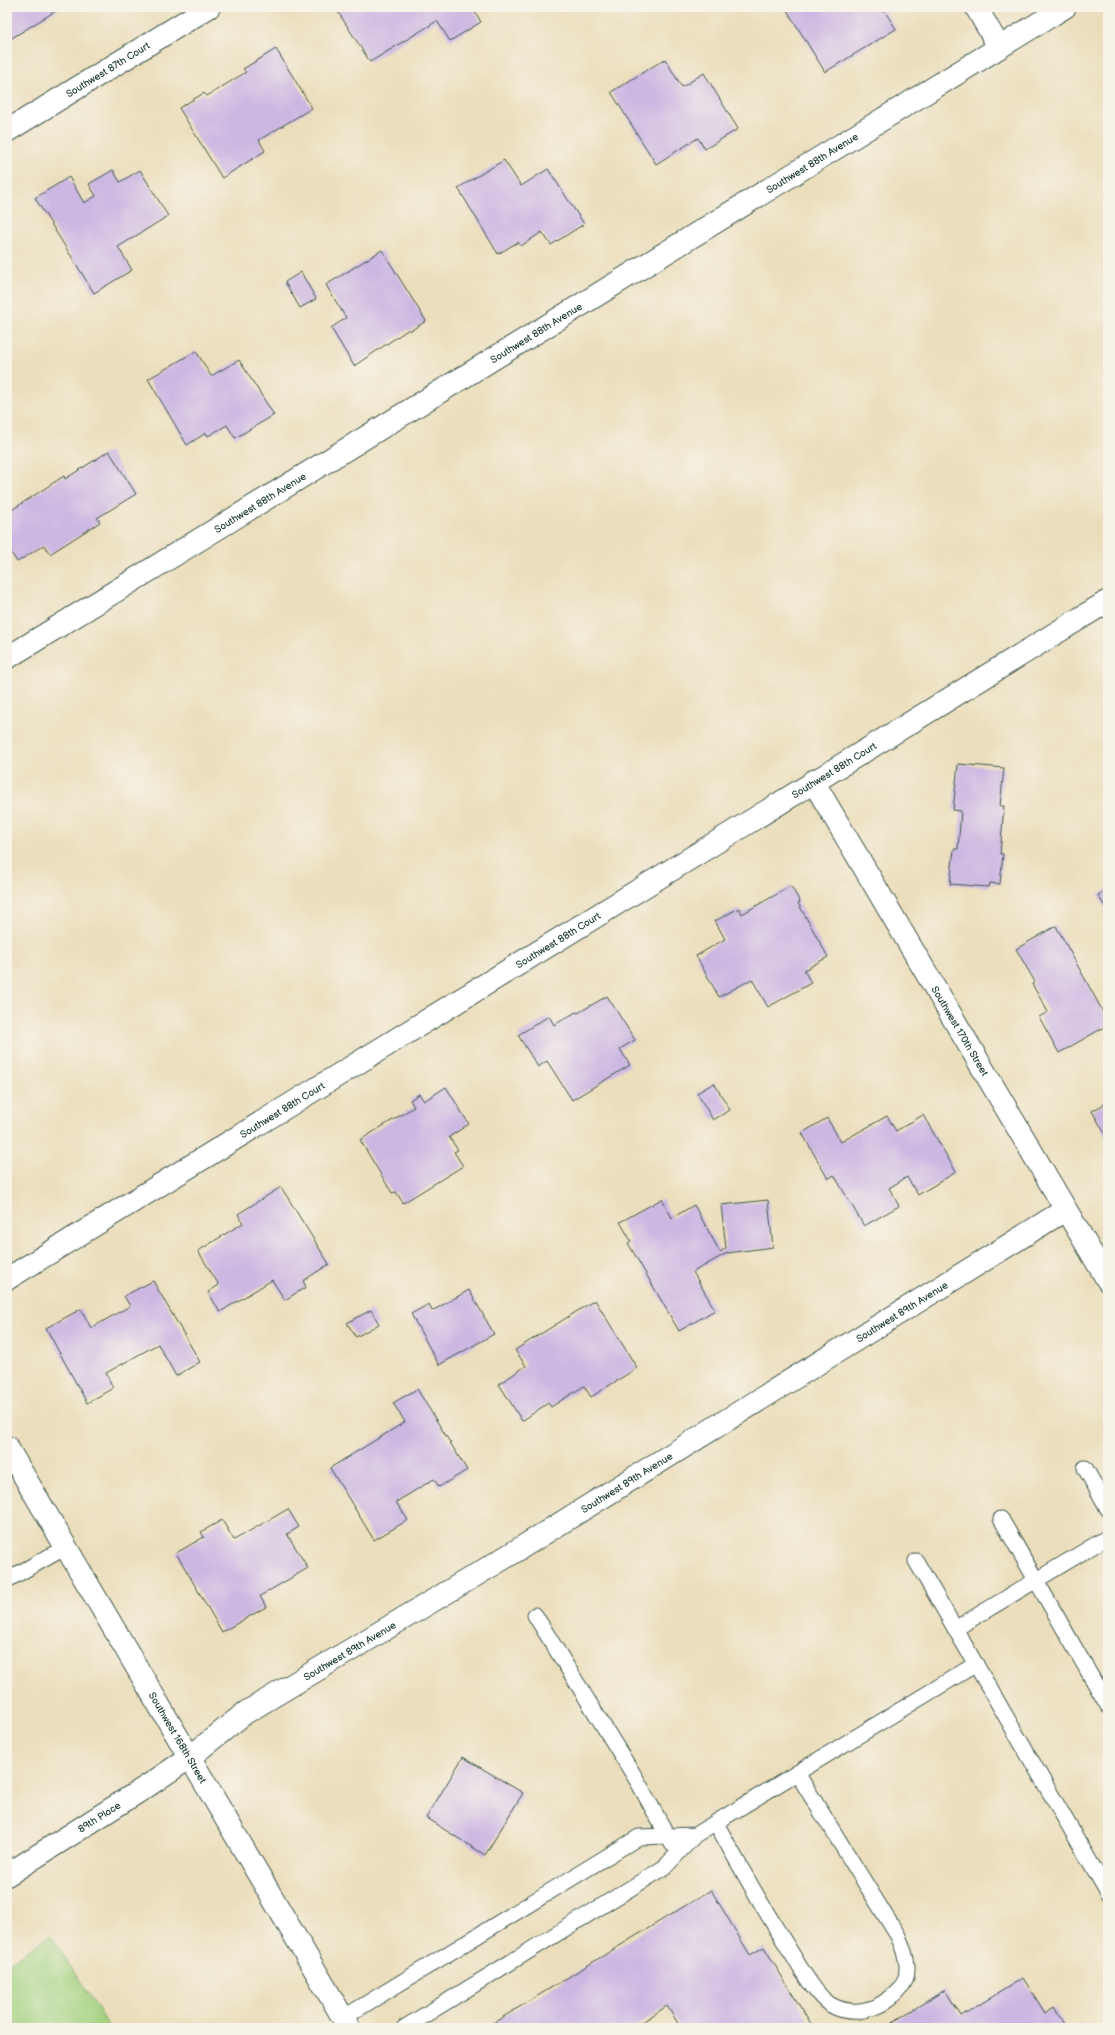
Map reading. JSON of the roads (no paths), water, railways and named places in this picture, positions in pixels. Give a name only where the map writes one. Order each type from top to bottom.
[{"type":"street","name":"Southwest 87th Court","points":[[7,131],[208,7]]},
{"type":"street","points":[[976,7],[999,47]]},
{"type":"street","name":"Southwest 88th Avenue","points":[[7,658],[1065,7]]},
{"type":"street","name":"Southwest 88th Court","points":[[7,1279],[813,781],[1108,601]]},
{"type":"street","name":"Southwest 170th Street","points":[[813,781],[1108,1281]]},
{"type":"street","name":"Southwest 89th Avenue","points":[[190,1757],[246,1713],[511,1554],[1065,1210]]},
{"type":"street","name":"Southwest 168th Street","points":[[7,1447],[13,1462],[66,1547],[346,2023]]},
{"type":"street","name":"89th Place","points":[[7,1875],[149,1785],[190,1757]]},
{"type":"lane","points":[[1085,1468],[1108,1509]]},
{"type":"lane","points":[[1000,1519],[1108,1706]]},
{"type":"lane","points":[[955,1629],[1108,1537]]},
{"type":"lane","points":[[7,1580],[66,1547]]},
{"type":"lane","points":[[916,1561],[1108,1893]]},
{"type":"lane","points":[[534,1615],[638,1782],[678,1853]]},
{"type":"lane","points":[[404,2028],[665,1867],[695,1835],[976,1664]]},
{"type":"lane","points":[[716,1823],[756,1895],[815,1989],[830,2004],[848,2011],[866,2010],[884,2004],[899,1991],[908,1972],[905,1952],[898,1936],[797,1773]]},
{"type":"lane","points":[[346,2023],[639,1837],[695,1835]]}]
